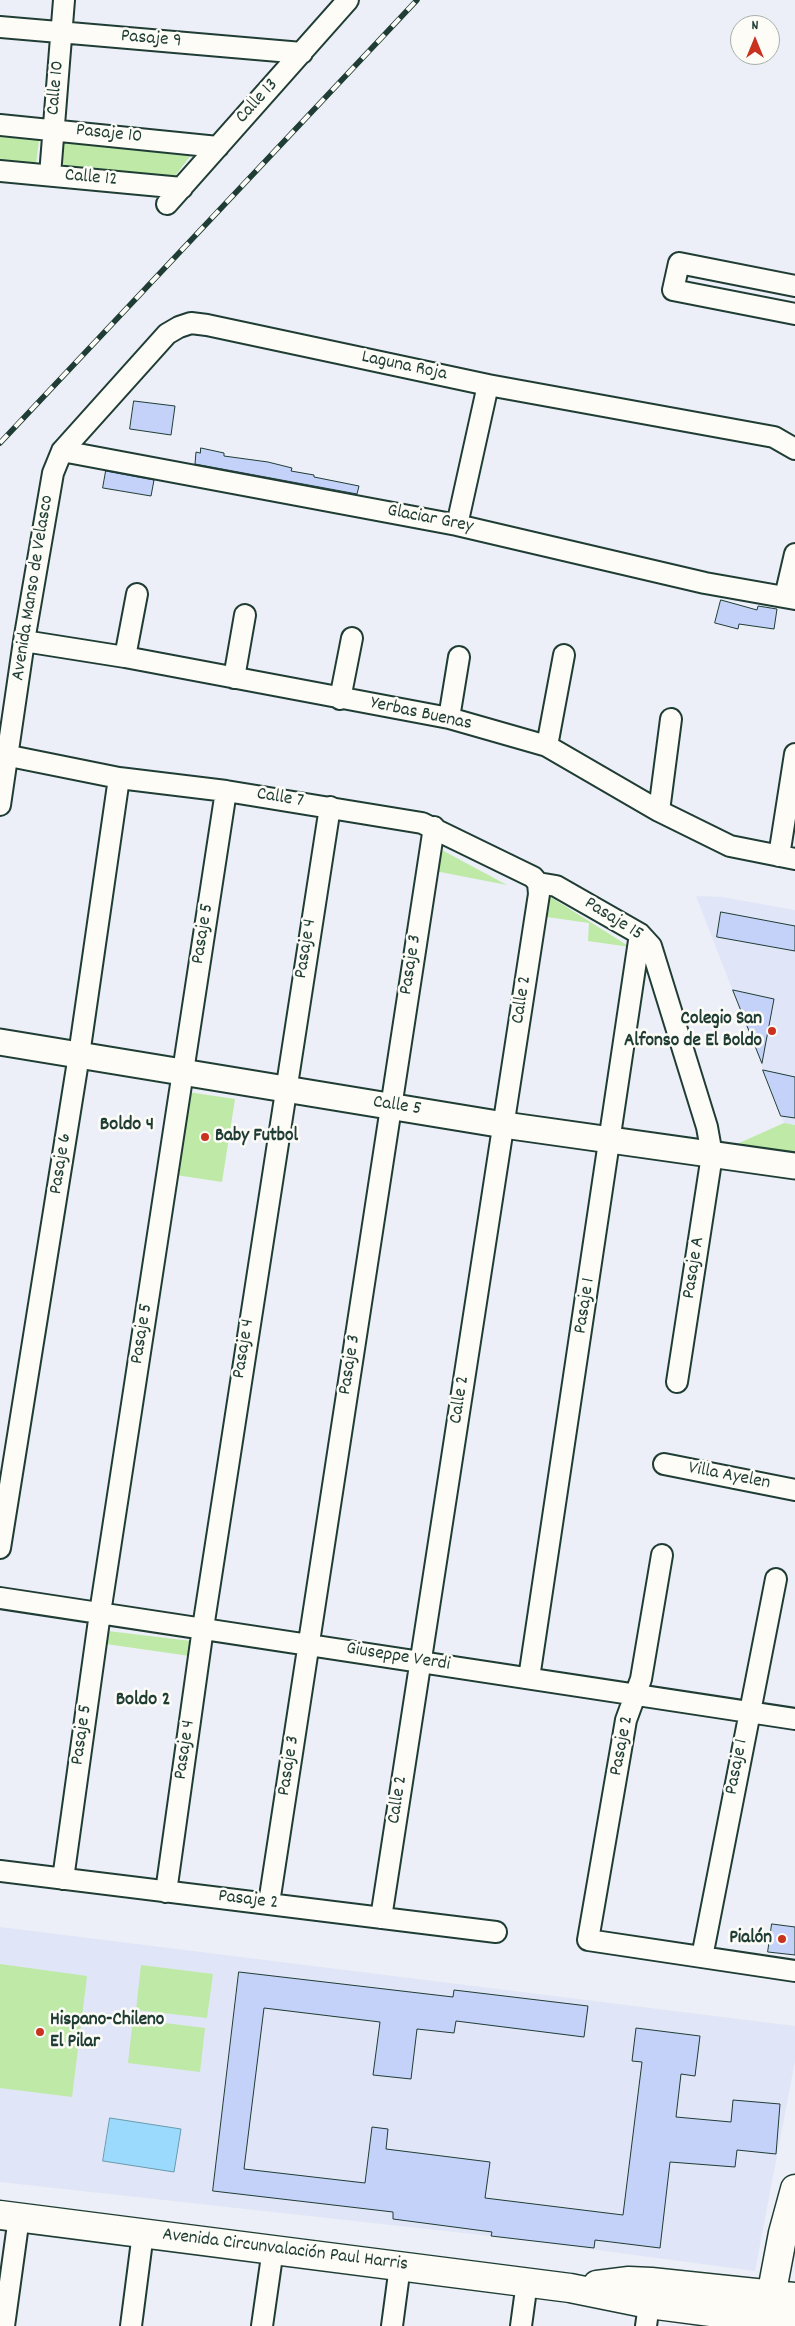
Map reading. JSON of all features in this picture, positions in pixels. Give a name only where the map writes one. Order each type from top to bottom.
[{"type":"main road","points":[[783,2309],[783,2233],[795,2189]]},
{"type":"main road","name":"Avenida Circunvalación Paul Harris","points":[[9,2216],[570,2288],[647,2315],[783,2309]]},
{"type":"main road","name":"Avenida Circunvalación Paul Harris","points":[[570,2288],[629,2281],[651,2282],[783,2309]]},
{"type":"street","name":"Calle 10","points":[[50,175],[64,0]]},
{"type":"street","name":"Calle 13","points":[[167,204],[348,0]]},
{"type":"street","name":"Pasaje 9","points":[[0,27],[302,53]]},
{"type":"street","name":"Pasaje 10","points":[[0,125],[218,147]]},
{"type":"street","name":"Calle 12","points":[[0,171],[182,188]]},
{"type":"street","points":[[795,286],[679,263],[673,290],[795,314]]},
{"type":"street","name":"Laguna Roja","points":[[62,451],[159,342],[179,327],[191,323],[488,385],[774,437],[795,449]]},
{"type":"street","points":[[457,525],[488,385]]},
{"type":"street","name":"Glaciar Grey","points":[[62,451],[457,525],[705,583],[790,598]]},
{"type":"street","name":"Avenida Manso de Velasco","points":[[0,805],[4,755],[53,473],[62,451]]},
{"type":"street","points":[[790,598],[795,554]]},
{"type":"street","points":[[125,656],[137,594]]},
{"type":"street","points":[[234,678],[245,615]]},
{"type":"street","points":[[340,699],[352,638]]},
{"type":"street","name":"Yerbas Buenas","points":[[24,641],[125,656],[340,699],[449,718],[547,746],[659,812],[730,846],[787,858]]},
{"type":"street","points":[[547,746],[564,655]]},
{"type":"street","points":[[449,718],[459,656]]},
{"type":"street","points":[[659,812],[671,719]]},
{"type":"street","points":[[787,858],[795,754]]},
{"type":"street","name":"Calle 7","points":[[4,755],[119,778],[226,790],[330,807],[434,828],[533,877],[538,883]]},
{"type":"street","name":"Pasaje 6","points":[[0,1548],[79,1055],[119,778]]},
{"type":"street","name":"Pasaje 5","points":[[64,1879],[100,1613],[226,790]]},
{"type":"street","name":"Pasaje 4","points":[[166,1892],[203,1628],[330,807]]},
{"type":"street","name":"Pasaje 3","points":[[269,1904],[434,828]]},
{"type":"street","name":"Pasaje 15","points":[[538,883],[556,886],[640,934],[651,946],[707,1127],[712,1154]]},
{"type":"street","name":"Calle 2","points":[[381,1918],[504,1125],[539,894],[538,883]]},
{"type":"street","name":"Pasaje 1","points":[[529,1678],[611,1140],[640,934]]},
{"type":"street","name":"Calle 5","points":[[0,1042],[504,1125],[795,1166]]},
{"type":"street","name":"Pasaje A","points":[[677,1382],[712,1154]]},
{"type":"street","name":"Villa Ayelen","points":[[664,1464],[795,1490]]},
{"type":"street","name":"Pasaje 2","points":[[662,1555],[642,1679],[626,1720],[588,1940],[702,1957]]},
{"type":"street","name":"Pasaje 1","points":[[702,1957],[748,1712],[776,1579]]},
{"type":"street","name":"Giuseppe Verdi","points":[[0,1598],[795,1719]]},
{"type":"street","name":"Pasaje 2","points":[[0,1871],[496,1932]]},
{"type":"street","points":[[702,1957],[795,1971]]},
{"type":"street","points":[[4,2326],[9,2216]]},
{"type":"street","points":[[131,2326],[143,2233]]},
{"type":"street","points":[[262,2326],[273,2249]]},
{"type":"street","points":[[392,2326],[400,2266]]},
{"type":"street","points":[[521,2326],[527,2282]]},
{"type":"shaded area","name":"Colegio San Alfonso de El Boldo","points":[[696,896],[722,897],[795,910],[795,1125],[784,1123]]},
{"type":"shaded area","name":"Hispano-Chileno El Pilar","points":[[0,1927],[795,2026],[795,2061],[755,2271],[491,2236],[0,2182]]},
{"type":"green space","points":[[0,137],[39,140],[36,164],[0,161]]},
{"type":"green space","points":[[60,142],[191,155],[175,176],[56,165]]},
{"type":"green space","points":[[438,848],[507,885],[435,871]]},
{"type":"green space","points":[[549,896],[630,947],[588,941],[589,923],[547,917]]},
{"type":"green space","name":"Baby Futbol","points":[[188,1092],[235,1099],[222,1182],[176,1175]]},
{"type":"green space","points":[[784,1123],[795,1125],[795,1160],[728,1148]]},
{"type":"green space","points":[[108,1631],[191,1641],[190,1656],[106,1644]]},
{"type":"green space","name":"Hispano-Chileno El Pilar","points":[[0,1964],[87,1976],[72,2097],[0,2088]]},
{"type":"green space","points":[[141,1965],[213,1974],[207,2018],[136,2010]]},
{"type":"green space","points":[[133,2019],[205,2028],[200,2072],[128,2063]]},
{"type":"water","points":[[110,2118],[181,2129],[174,2172],[103,2161]]},
{"type":"building","points":[[134,401],[175,406],[171,435],[130,429]]},
{"type":"building","points":[[201,448],[224,453],[224,456],[268,462],[292,468],[291,471],[359,486],[357,494],[195,464],[196,452],[200,453]]},
{"type":"building","points":[[106,471],[154,480],[151,496],[103,488]]},
{"type":"building","points":[[721,600],[757,610],[758,606],[777,609],[774,629],[739,624],[738,629],[715,623]]},
{"type":"building","points":[[721,912],[795,926],[795,951],[717,937]]},
{"type":"building","points":[[733,990],[774,999],[762,1063]]},
{"type":"building","points":[[763,1070],[795,1077],[795,1118],[781,1116]]},
{"type":"building","name":"Pialón","points":[[772,1924],[795,1927],[795,1955],[768,1952]]},
{"type":"building","points":[[239,1972],[453,1997],[454,1990],[588,2006],[584,2037],[456,2021],[454,2033],[417,2029],[411,2079],[373,2075],[380,2022],[264,2008],[244,2169],[365,2183],[372,2127],[388,2129],[386,2149],[490,2162],[485,2198],[623,2215],[642,2062],[632,2061],[636,2028],[700,2036],[695,2076],[681,2074],[676,2117],[731,2122],[733,2100],[780,2104],[776,2154],[737,2150],[735,2167],[670,2162],[660,2248],[595,2240],[594,2248],[491,2236],[492,2232],[393,2219],[393,2212],[213,2191]]},
{"type":"railway","points":[[0,443],[417,0]]},
{"type":"place","name":"Colegio San Alfonso de El Boldo","points":[[772,1031]]},
{"type":"place","name":"Baby Futbol","points":[[205,1137]]},
{"type":"place","name":"Pialón","points":[[782,1939]]},
{"type":"place","name":"Hispano-Chileno El Pilar","points":[[40,2032]]},
{"type":"district","name":"Boldo 4","points":[[127,1126]]},
{"type":"district","name":"Boldo 2","points":[[143,1701]]}]
